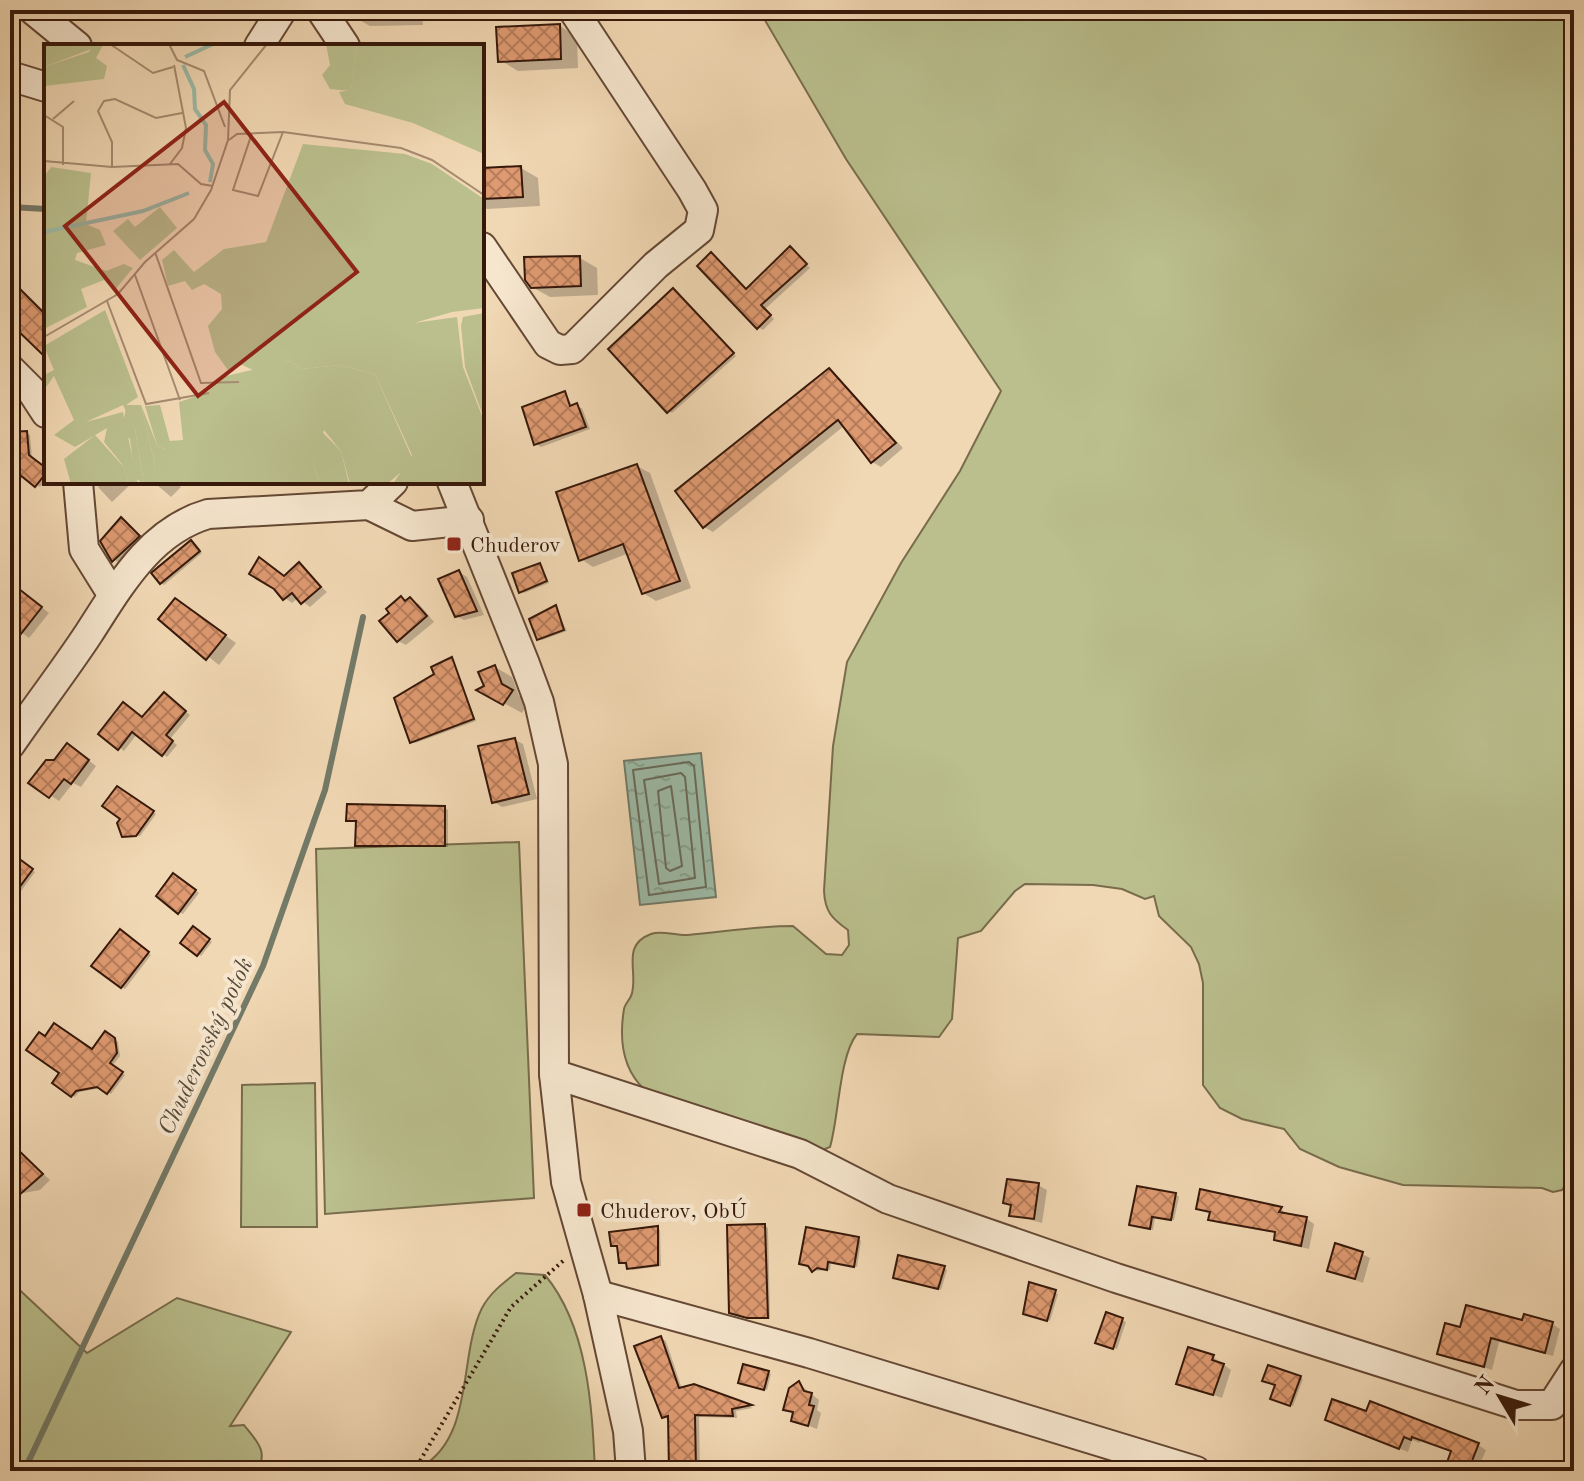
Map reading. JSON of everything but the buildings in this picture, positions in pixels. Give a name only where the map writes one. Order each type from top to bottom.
[{"type":"street","points":[[33,10],[75,44]]},
{"type":"street","points":[[260,44],[282,10]]},
{"type":"street","points":[[321,10],[344,44]]},
{"type":"street","points":[[484,250],[548,344],[560,350],[572,349],[656,265],[693,237],[703,222],[703,210],[692,190],[573,10]]},
{"type":"street","points":[[10,76],[44,86]]},
{"type":"street","points":[[10,369],[31,390],[44,410]]},
{"type":"street","points":[[78,484],[84,549],[112,594]]},
{"type":"street","points":[[390,515],[393,484]]},
{"type":"street","points":[[453,484],[539,702],[553,764],[554,1074],[566,1182],[598,1295],[628,1431],[631,1471]]},
{"type":"street","points":[[10,745],[112,594],[148,551],[185,521],[208,514],[390,515],[469,520]]},
{"type":"street","points":[[554,1074],[800,1154],[888,1199],[1116,1278],[1516,1405],[1552,1405],[1574,1371]]},
{"type":"street","points":[[598,1295],[824,1357],[1196,1471]]},
{"type":"path","points":[[414,1471],[511,1307],[583,1243]]},
{"type":"green space","points":[[759,10],[1574,10],[1574,1172],[1562,1190],[1403,1185],[1339,1167],[1300,1149],[1284,1129],[1242,1119],[1220,1108],[1203,1085],[1203,983],[1191,947],[1159,916],[1154,896],[1145,899],[1122,889],[1093,885],[1025,884],[1015,891],[981,931],[958,938],[952,1019],[939,1037],[857,1034],[846,1057],[830,1147],[810,1155],[644,1089],[637,1081],[624,1052],[622,1031],[624,1009],[633,985],[633,952],[642,939],[655,933],[688,935],[793,926],[826,954],[842,955],[849,945],[848,930],[830,914],[824,891],[833,746],[847,662],[901,563],[960,471],[1001,391],[846,159]]},
{"type":"green space","points":[[519,842],[534,1198],[325,1214],[316,849]]},
{"type":"green space","points":[[315,1083],[317,1227],[241,1227],[242,1085]]},
{"type":"green space","points":[[516,1273],[545,1275],[571,1318],[585,1368],[595,1471],[385,1471],[421,1467],[438,1453],[450,1436],[458,1416],[470,1349],[482,1308],[493,1293]]},
{"type":"green space","points":[[10,1281],[87,1353],[177,1298],[291,1332],[230,1426],[244,1425],[257,1441],[262,1458],[256,1471],[10,1471]]},
{"type":"water","points":[[701,753],[716,897],[640,905],[624,761]]},
{"type":"waterway","name":"Chuderovský potok","points":[[10,207],[44,209]]},
{"type":"waterway","name":"Chuderovský potok","points":[[24,1471],[263,966],[325,790],[363,617]]},
{"type":"place","name":"Chuderov","points":[[454,544]]},
{"type":"place","name":"Chuderov, ObÚ","points":[[584,1210]]}]
